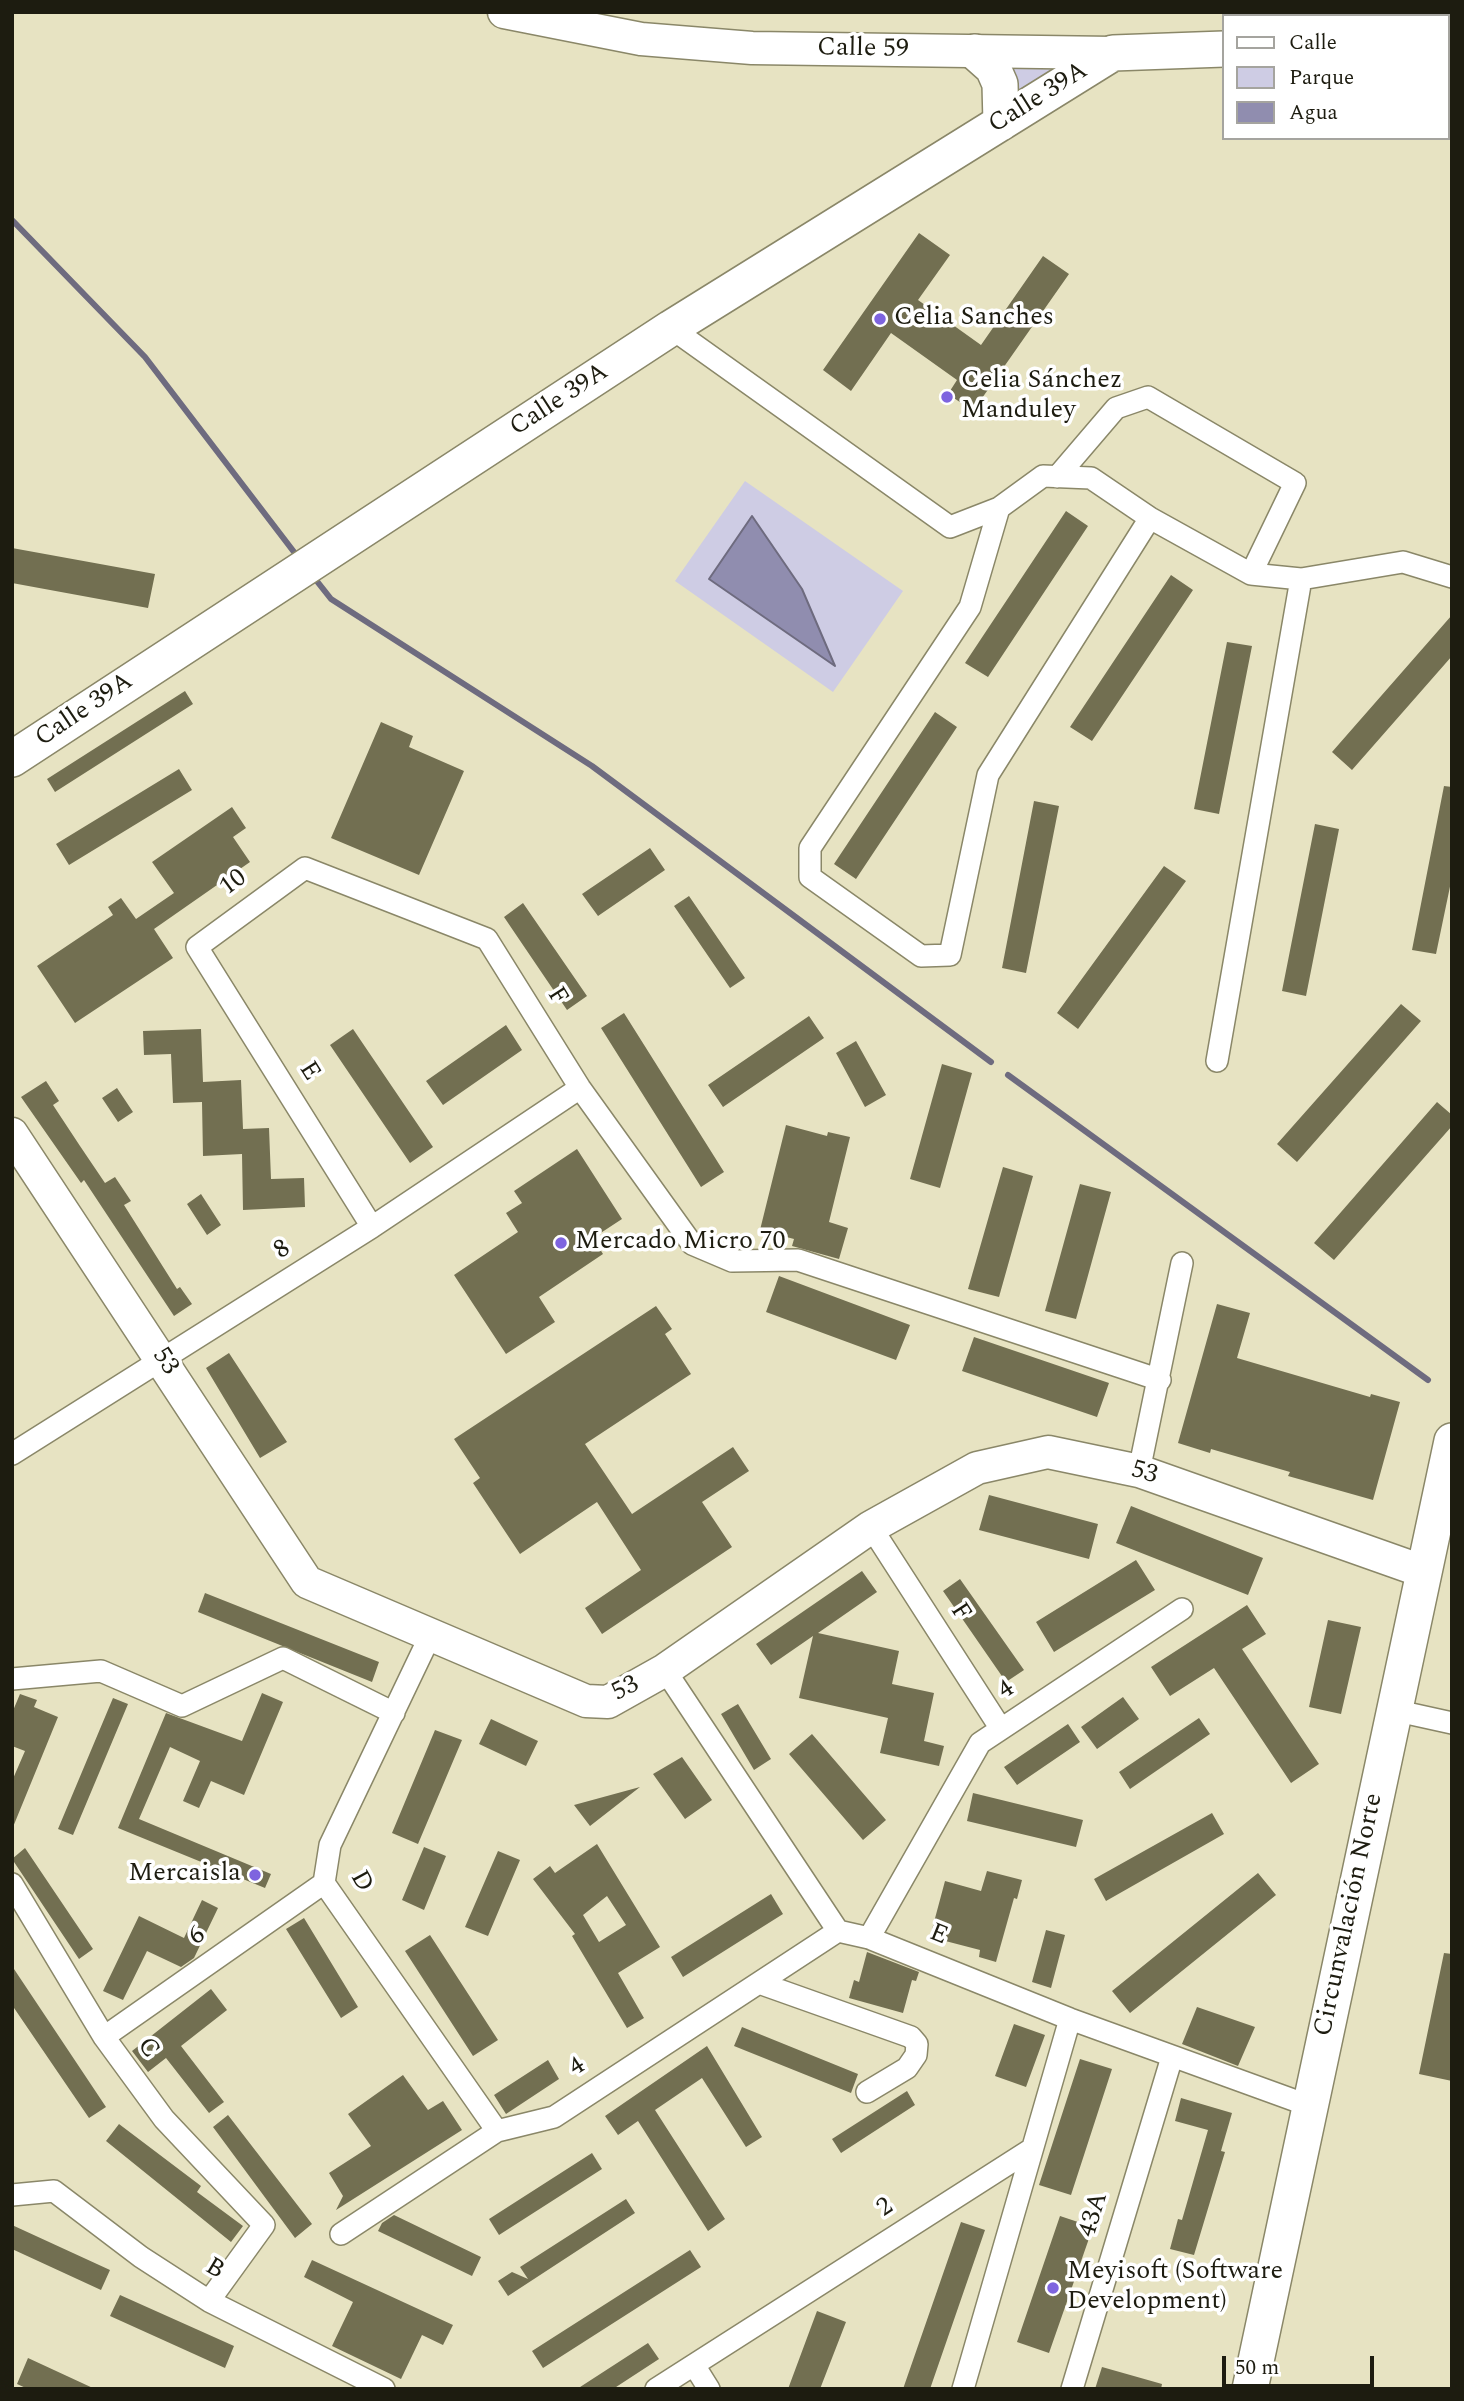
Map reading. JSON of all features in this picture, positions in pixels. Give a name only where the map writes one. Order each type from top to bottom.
[{"type":"main road","name":"Calle 59","points":[[1113,53],[1222,50]]},
{"type":"main road","points":[[975,52],[993,68],[1000,84],[1003,101],[1000,123]]},
{"type":"main road","name":"Calle 39A","points":[[12,759],[671,328],[1113,53]]},
{"type":"main road","name":"Circunvalación Norte","points":[[1250,2389],[1422,1571],[1452,1441]]},
{"type":"street","name":"Calle 59","points":[[504,12],[641,39],[752,48],[1113,53]]},
{"type":"street","points":[[671,328],[950,527],[999,508],[1042,476],[1091,478],[1150,519],[1251,574],[1301,579],[1403,562],[1452,577]]},
{"type":"street","points":[[1057,477],[1116,408],[1148,397],[1295,483],[1251,574]]},
{"type":"street","points":[[999,508],[970,607],[810,848],[810,877],[921,956],[950,955],[988,775],[1150,519]]},
{"type":"street","points":[[1217,1061],[1301,579]]},
{"type":"street","name":"10","points":[[197,947],[305,867]]},
{"type":"street","name":"F","points":[[305,867],[487,939],[580,1088],[692,1244],[732,1261],[798,1260],[1160,1380]]},
{"type":"street","name":"E","points":[[197,947],[372,1227]]},
{"type":"street","name":"8","points":[[12,1454],[163,1362],[580,1088]]},
{"type":"street","name":"53","points":[[12,1134],[307,1582],[586,1701],[608,1702],[665,1670],[871,1527],[977,1468],[1048,1452],[1139,1471],[1422,1571]]},
{"type":"street","points":[[1139,1471],[1160,1380],[1182,1263]]},
{"type":"street","name":"F","points":[[871,1527],[1001,1728]]},
{"type":"street","name":"4","points":[[869,1938],[980,1743],[1182,1609]]},
{"type":"street","name":"D","points":[[429,1636],[330,1844],[324,1883],[497,2132]]},
{"type":"street","points":[[12,1679],[101,1671],[182,1706],[283,1658],[394,1713]]},
{"type":"street","points":[[665,1670],[838,1931]]},
{"type":"street","points":[[1393,1710],[1452,1723]]},
{"type":"street","name":"6","points":[[104,2037],[324,1883]]},
{"type":"street","name":"C","points":[[12,1884],[104,2037],[164,2119],[264,2225],[209,2301]]},
{"type":"street","name":"E","points":[[838,1931],[869,1938],[1070,2019],[1310,2106]]},
{"type":"street","name":"4","points":[[341,2234],[497,2132],[554,2117],[838,1931]]},
{"type":"street","points":[[759,1983],[911,2037],[917,2044],[916,2055],[907,2068],[867,2092]]},
{"type":"street","points":[[963,2389],[1070,2019]]},
{"type":"street","name":"43A","points":[[1072,2389],[1171,2057]]},
{"type":"street","name":"2","points":[[656,2389],[1030,2150]]},
{"type":"street","name":"B","points":[[19,2194],[54,2191],[141,2257],[209,2301],[384,2389]]},
{"type":"street","points":[[694,2365],[709,2389]]},
{"type":"green space","points":[[1006,63],[1071,65],[1015,98]]},
{"type":"green space","points":[[745,481],[903,591],[833,692],[675,581]]},
{"type":"water","points":[[752,516],[802,589],[835,666],[709,579]]},
{"type":"building","name":"Celia Sanches","points":[[919,233],[950,255],[918,300],[981,345],[1043,256],[1069,274],[973,411],[948,394],[957,380],[891,333],[851,391],[823,370]]},
{"type":"building","points":[[1066,511],[1088,526],[988,677],[965,663]]},
{"type":"building","points":[[12,548],[155,574],[148,608],[12,583]]},
{"type":"building","points":[[1171,575],[1193,590],[1092,741],[1070,727]]},
{"type":"building","points":[[1452,615],[1452,656],[1352,770],[1332,752]]},
{"type":"building","points":[[1227,642],[1252,646],[1219,814],[1194,809]]},
{"type":"building","points":[[185,691],[193,704],[55,792],[47,779]]},
{"type":"building","points":[[935,712],[957,727],[856,879],[834,864]]},
{"type":"building","points":[[381,722],[413,736],[409,747],[464,771],[419,875],[331,838]]},
{"type":"building","points":[[179,769],[192,790],[69,865],[56,844]]},
{"type":"building","points":[[1444,786],[1452,787],[1452,877],[1436,954],[1412,950]]},
{"type":"building","points":[[1034,801],[1059,806],[1026,973],[1002,968]]},
{"type":"building","points":[[232,807],[246,828],[233,837],[250,862],[154,929],[173,958],[75,1023],[37,966],[113,915],[108,907],[121,898],[136,919],[174,893],[152,862]]},
{"type":"building","points":[[1315,824],[1339,829],[1306,996],[1282,991]]},
{"type":"building","points":[[650,848],[665,870],[598,916],[582,894]]},
{"type":"building","points":[[1164,866],[1186,881],[1078,1029],[1057,1013]]},
{"type":"building","points":[[689,896],[745,978],[730,988],[674,906]]},
{"type":"building","points":[[523,903],[587,996],[567,1010],[504,917]]},
{"type":"building","points":[[1401,1004],[1421,1021],[1297,1162],[1277,1144]]},
{"type":"building","points":[[624,1013],[724,1172],[701,1187],[601,1028]]},
{"type":"building","points":[[809,1016],[824,1038],[723,1107],[708,1085]]},
{"type":"building","points":[[506,1025],[522,1050],[443,1105],[426,1081]]},
{"type":"building","points":[[201,1029],[203,1082],[241,1080],[243,1129],[269,1128],[271,1179],[304,1178],[305,1207],[243,1210],[242,1154],[203,1156],[202,1102],[173,1103],[171,1054],[144,1055],[143,1031]]},
{"type":"building","points":[[353,1029],[433,1147],[410,1163],[330,1045]]},
{"type":"building","points":[[856,1041],[886,1095],[865,1107],[836,1053]]},
{"type":"building","points":[[942,1064],[972,1073],[940,1188],[910,1179]]},
{"type":"building","points":[[46,1081],[59,1101],[53,1105],[105,1183],[115,1177],[131,1201],[124,1205],[177,1289],[180,1287],[192,1304],[174,1316],[84,1180],[81,1183],[21,1097]]},
{"type":"building","points":[[117,1088],[133,1112],[118,1122],[102,1098]]},
{"type":"building","points":[[1437,1102],[1452,1115],[1452,1126],[1334,1260],[1314,1243]]},
{"type":"building","points":[[786,1125],[827,1136],[828,1132],[850,1137],[829,1222],[848,1228],[839,1259],[792,1246],[794,1239],[760,1230]]},
{"type":"building","points":[[577,1149],[622,1219],[593,1238],[603,1254],[539,1297],[555,1322],[506,1354],[454,1275],[518,1232],[506,1213],[522,1203],[514,1191]]},
{"type":"building","points":[[1003,1167],[1033,1176],[999,1297],[968,1289]]},
{"type":"building","points":[[1080,1184],[1111,1192],[1076,1319],[1045,1311]]},
{"type":"building","points":[[201,1194],[221,1225],[207,1235],[187,1204]]},
{"type":"building","points":[[779,1276],[910,1325],[896,1360],[766,1312]]},
{"type":"building","points":[[1217,1304],[1250,1313],[1237,1358],[1370,1397],[1371,1394],[1400,1402],[1373,1500],[1288,1476],[1290,1472],[1211,1449],[1210,1453],[1178,1443]]},
{"type":"building","points":[[656,1306],[672,1329],[665,1334],[691,1374],[585,1444],[632,1514],[733,1447],[749,1471],[702,1502],[732,1547],[602,1634],[585,1608],[641,1570],[597,1502],[520,1554],[473,1483],[480,1478],[454,1439]]},
{"type":"building","points":[[974,1337],[1109,1383],[1097,1417],[962,1371]]},
{"type":"building","points":[[229,1353],[287,1442],[260,1458],[206,1368]]},
{"type":"building","points":[[989,1495],[1098,1524],[1089,1559],[979,1530]]},
{"type":"building","points":[[1131,1506],[1263,1558],[1248,1595],[1116,1543]]},
{"type":"building","points":[[1136,1560],[1155,1590],[1054,1652],[1036,1622]]},
{"type":"building","points":[[862,1571],[877,1592],[818,1633],[899,1651],[892,1684],[934,1693],[924,1741],[944,1746],[939,1766],[880,1753],[888,1718],[799,1698],[813,1636],[771,1665],[756,1644]]},
{"type":"building","points":[[960,1579],[1024,1670],[1006,1682],[943,1591]]},
{"type":"building","points":[[205,1593],[379,1662],[372,1682],[198,1612]]},
{"type":"building","points":[[1247,1605],[1266,1634],[1242,1649],[1319,1764],[1291,1783],[1214,1668],[1170,1696],[1151,1667]]},
{"type":"building","points":[[1328,1620],[1361,1627],[1341,1714],[1309,1707]]},
{"type":"building","points":[[262,1693],[283,1702],[244,1795],[211,1781],[199,1808],[183,1801],[200,1761],[170,1747],[139,1819],[271,1874],[265,1888],[118,1828],[166,1713],[242,1741]]},
{"type":"building","points":[[20,1694],[37,1700],[34,1707],[58,1717],[13,1827],[12,1781],[25,1751],[12,1746],[12,1713]]},
{"type":"building","points":[[1123,1697],[1139,1719],[1097,1749],[1081,1727]]},
{"type":"building","points":[[113,1698],[128,1704],[73,1835],[58,1829]]},
{"type":"building","points":[[738,1704],[771,1759],[754,1770],[721,1714]]},
{"type":"building","points":[[1199,1718],[1210,1734],[1130,1789],[1119,1772]]},
{"type":"building","points":[[491,1719],[538,1741],[526,1766],[479,1744]]},
{"type":"building","points":[[1068,1724],[1080,1742],[1017,1785],[1004,1767]]},
{"type":"building","points":[[435,1730],[462,1740],[418,1844],[392,1833]]},
{"type":"building","points":[[812,1734],[886,1820],[863,1840],[789,1754]]},
{"type":"building","points":[[682,1757],[712,1800],[685,1819],[653,1774]]},
{"type":"building","points":[[640,1787],[590,1826],[574,1805]]},
{"type":"building","points":[[973,1793],[1083,1820],[1076,1847],[967,1821]]},
{"type":"building","points":[[1212,1813],[1224,1834],[1106,1901],[1094,1879]]},
{"type":"building","points":[[597,1844],[660,1947],[618,1973],[644,2018],[627,2028],[572,1936],[575,1934],[533,1879],[550,1866],[555,1873]],"holes":[[[607,1896],[626,1925],[599,1942],[583,1915]]]},
{"type":"building","points":[[424,1847],[446,1856],[424,1910],[402,1900]]},
{"type":"building","points":[[25,1848],[93,1949],[79,1959],[12,1859]]},
{"type":"building","points":[[498,1851],[520,1860],[488,1936],[465,1927]]},
{"type":"building","points":[[987,1871],[1022,1880],[1017,1899],[1014,1898],[996,1962],[979,1957],[980,1950],[930,1937],[945,1881],[981,1891]]},
{"type":"building","points":[[1258,1873],[1276,1895],[1130,2013],[1112,1991]]},
{"type":"building","points":[[771,1894],[783,1914],[683,1977],[671,1957]]},
{"type":"building","points":[[202,1900],[218,1908],[194,1958],[181,1967],[147,1951],[123,2000],[103,1991],[139,1916],[184,1938]]},
{"type":"building","points":[[304,1918],[358,2007],[341,2018],[286,1929]]},
{"type":"building","points":[[1046,1930],[1065,1935],[1051,1988],[1032,1982]]},
{"type":"building","points":[[430,1935],[498,2040],[473,2056],[405,1951]]},
{"type":"building","points":[[867,1952],[919,1972],[916,1981],[912,1980],[903,2013],[849,1998],[854,1980],[859,1982]]},
{"type":"building","points":[[1444,1953],[1452,1954],[1452,2081],[1419,2074]]},
{"type":"building","points":[[12,1966],[106,2107],[89,2118],[12,2005]]},
{"type":"building","points":[[211,1989],[227,2010],[181,2046],[224,2102],[209,2113],[166,2058],[148,2072],[132,2051]]},
{"type":"building","points":[[1197,2007],[1255,2027],[1238,2066],[1182,2044]]},
{"type":"building","points":[[1014,2024],[1045,2035],[1026,2087],[995,2076]]},
{"type":"building","points":[[742,2027],[858,2074],[851,2093],[734,2046]]},
{"type":"building","points":[[707,2046],[762,2137],[746,2147],[702,2078],[655,2110],[725,2219],[708,2231],[638,2121],[618,2135],[605,2116]]},
{"type":"building","points":[[1080,2059],[1112,2069],[1071,2195],[1039,2185]]},
{"type":"building","points":[[548,2060],[559,2079],[506,2114],[494,2095]]},
{"type":"building","points":[[403,2075],[428,2110],[443,2101],[462,2130],[336,2210],[343,2196],[329,2173],[371,2146],[348,2114]]},
{"type":"building","points":[[907,2091],[915,2105],[841,2153],[832,2139]]},
{"type":"building","points":[[1181,2098],[1232,2113],[1221,2151],[1225,2152],[1194,2255],[1170,2249],[1178,2219],[1182,2220],[1208,2130],[1175,2121]]},
{"type":"building","points":[[228,2115],[312,2224],[295,2238],[213,2127]]},
{"type":"building","points":[[119,2124],[201,2186],[197,2192],[243,2226],[231,2242],[106,2141]]},
{"type":"building","points":[[592,2153],[602,2169],[499,2235],[489,2219]]},
{"type":"building","points":[[626,2199],[635,2213],[508,2296],[498,2281],[512,2272],[528,2279],[520,2267]]},
{"type":"building","points":[[394,2215],[481,2257],[472,2276],[378,2231],[382,2223]]},
{"type":"building","points":[[1060,2216],[1093,2227],[1049,2353],[1017,2342]]},
{"type":"building","points":[[961,2222],[985,2230],[930,2389],[903,2389]]},
{"type":"building","points":[[12,2225],[110,2270],[101,2290],[12,2249]]},
{"type":"building","points":[[690,2250],[701,2267],[543,2368],[532,2351]]},
{"type":"building","points":[[312,2260],[453,2325],[443,2345],[422,2335],[401,2379],[332,2346],[353,2302],[304,2277]]},
{"type":"building","points":[[120,2295],[234,2346],[225,2368],[110,2316]]},
{"type":"building","points":[[817,2311],[846,2322],[820,2389],[788,2389]]},
{"type":"building","points":[[648,2343],[659,2359],[613,2389],[577,2389]]},
{"type":"building","points":[[28,2358],[95,2389],[28,2389],[17,2384]]},
{"type":"building","points":[[1102,2367],[1162,2384],[1161,2389],[1095,2389]]},
{"type":"waterway","points":[[12,220],[145,357],[294,552]]},
{"type":"waterway","points":[[316,580],[331,599],[592,766],[991,1062]]},
{"type":"waterway","points":[[1008,1075],[1428,1380]]},
{"type":"place","name":"Celia Sanches","points":[[880,319]]},
{"type":"place","name":"Celia Sánchez Manduley","points":[[947,397]]},
{"type":"place","name":"Mercado Micro 70","points":[[561,1243]]},
{"type":"place","name":"Mercaisla","points":[[255,1875]]},
{"type":"place","name":"Meyisoft (Software Development)","points":[[1053,2288]]}]
